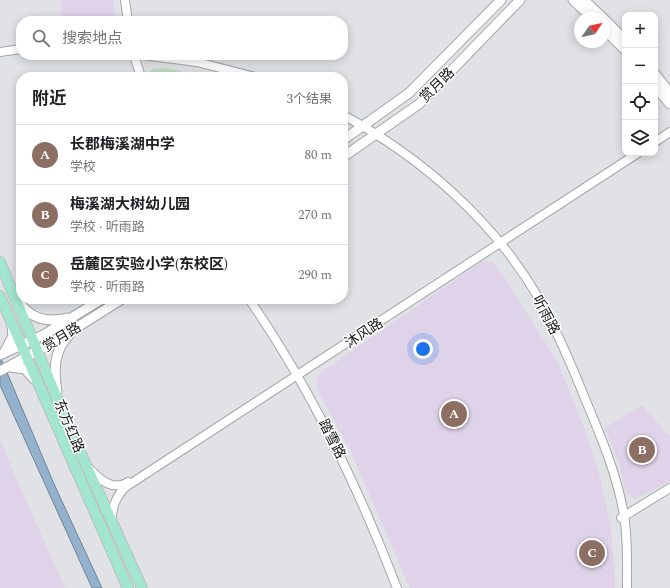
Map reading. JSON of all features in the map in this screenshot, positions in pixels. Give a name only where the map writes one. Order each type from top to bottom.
[{"type":"main road","name":"赏月路","points":[[348,136],[410,93],[501,0]]},
{"type":"main road","name":"赏月路","points":[[348,153],[419,104],[520,0]]},
{"type":"main road","points":[[573,0],[586,12]]},
{"type":"main road","points":[[584,0],[596,12]]},
{"type":"main road","points":[[610,26],[622,37]]},
{"type":"main road","points":[[610,35],[623,48]]},
{"type":"main road","points":[[658,78],[670,93]]},
{"type":"main road","points":[[658,90],[670,104]]},
{"type":"main road","name":"东方红路","points":[[0,262],[15,297]]},
{"type":"main road","name":"东方红路","points":[[0,296],[128,588]]},
{"type":"main road","name":"东方红路","points":[[18,304],[85,463],[142,588]]},
{"type":"main road","points":[[20,304],[26,311],[44,320],[58,320],[78,314]]},
{"type":"main road","name":"赏月路","points":[[2,354],[33,341],[94,304]]},
{"type":"main road","name":"赏月路","points":[[0,371],[37,352],[114,304]]},
{"type":"main road","points":[[2,354],[13,336],[12,324]]},
{"type":"main road","points":[[58,400],[55,371],[56,361],[61,345],[73,330]]},
{"type":"main road","points":[[11,366],[25,369],[37,382]]},
{"type":"street","points":[[124,0],[125,16]]},
{"type":"street","points":[[124,0],[127,16]]},
{"type":"street","points":[[0,53],[16,50]]},
{"type":"street","points":[[0,53],[16,52]]},
{"type":"street","points":[[131,60],[135,72]]},
{"type":"street","points":[[136,60],[139,72]]},
{"type":"street","points":[[180,60],[203,63],[236,72]]},
{"type":"street","points":[[204,60],[248,72]]},
{"type":"street","name":"听雨路","points":[[348,118],[374,135],[409,162],[475,219],[498,243],[537,296],[567,356],[612,466],[622,520],[627,588]]},
{"type":"street","name":"听雨路","points":[[348,121],[361,127]]},
{"type":"street","points":[[658,135],[670,127]]},
{"type":"street","points":[[658,140],[670,132]]},
{"type":"street","name":"沐风路","points":[[498,243],[627,156]]},
{"type":"street","name":"沐风路","points":[[114,527],[112,516],[114,506],[124,489],[299,373],[633,156]]},
{"type":"street","name":"踏雪路","points":[[252,304],[299,373],[351,469],[401,588]]},
{"type":"street","name":"踏雪路","points":[[258,304],[285,344],[348,471],[397,588]]},
{"type":"street","name":"沐风路","points":[[85,463],[104,482],[113,485],[125,484],[299,373]]},
{"type":"street","points":[[622,520],[670,488]]},
{"type":"street","points":[[622,520],[670,493]]},
{"type":"street","name":"听雨路","points":[[622,520],[623,588]]},
{"type":"shaded area","points":[[61,0],[113,0],[115,16],[61,16]]},
{"type":"shaded area","points":[[482,261],[492,262],[501,272],[558,363],[586,433],[600,477],[611,528],[615,588],[410,588],[348,445],[320,395],[316,381],[319,374]]},
{"type":"shaded area","points":[[642,405],[670,437],[670,481],[635,499],[626,493],[619,463],[605,428]]},
{"type":"shaded area","points":[[0,440],[19,485],[65,588],[0,588]]},
{"type":"green space","points":[[167,68],[183,72],[150,72],[152,69]]},
{"type":"water","points":[[0,356],[54,484],[102,588],[92,588],[0,385]]},
{"type":"place","name":"长郡梅溪湖中学","points":[[454,414]]},
{"type":"place","name":"梅溪湖大树幼儿园","points":[[642,450]]},
{"type":"place","name":"岳麓区实验小学(东校区)","points":[[592,553]]}]
